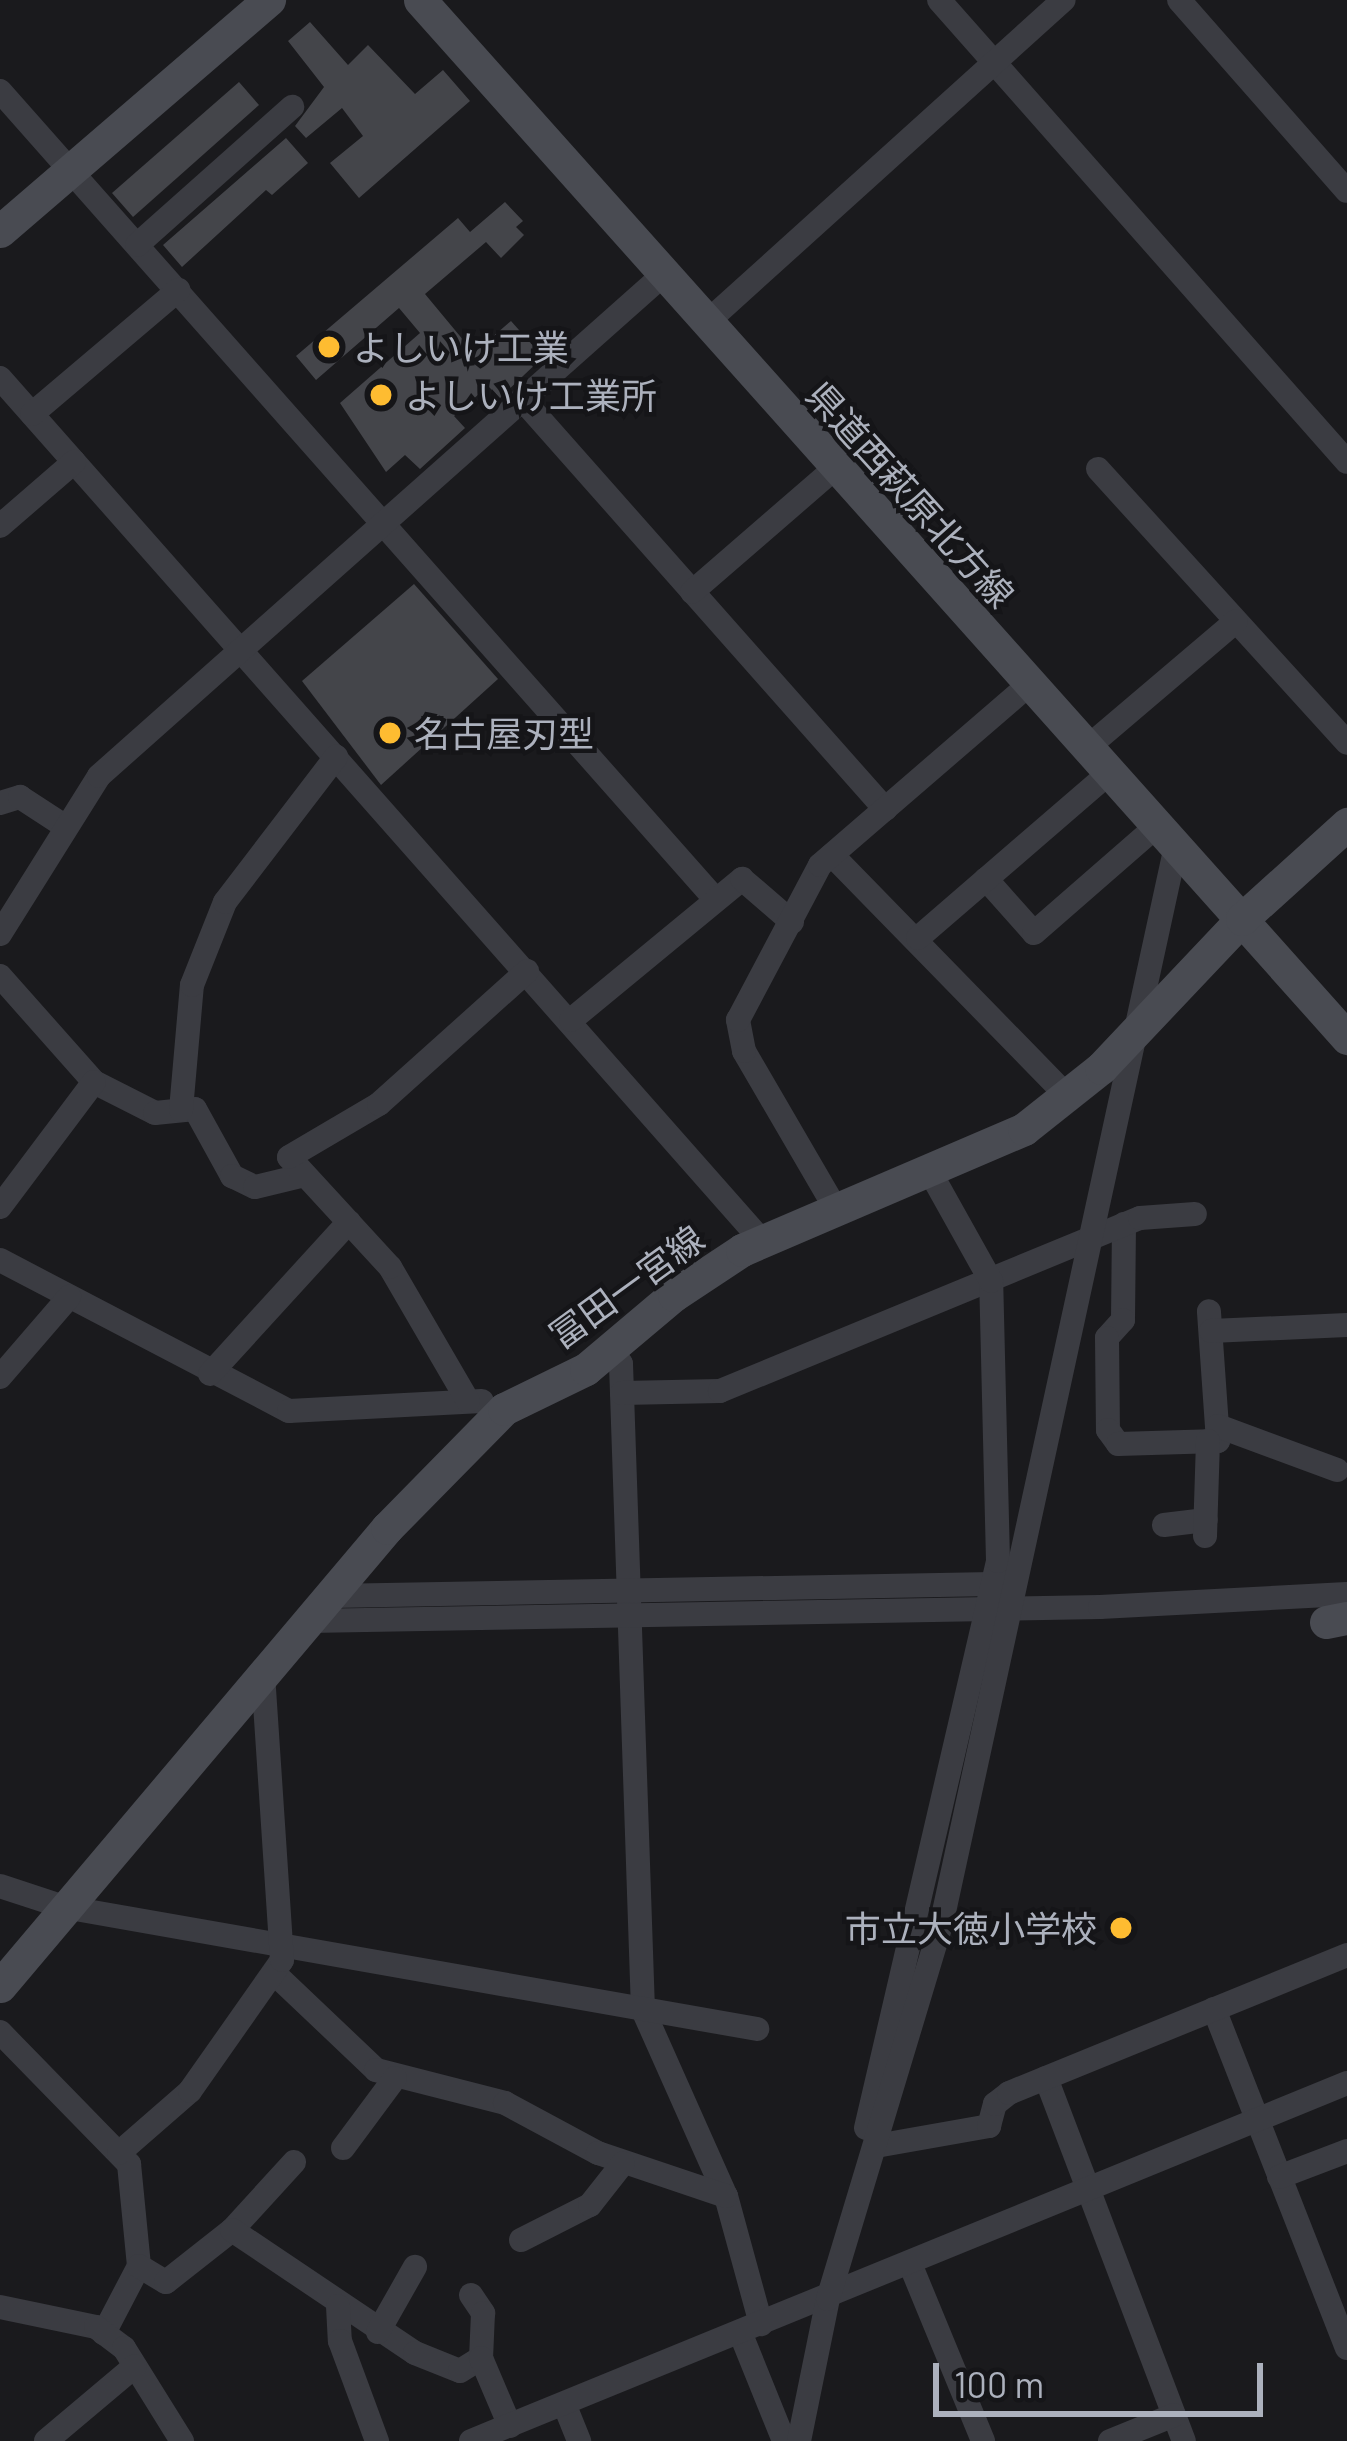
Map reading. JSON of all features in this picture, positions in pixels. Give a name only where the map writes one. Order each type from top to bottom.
[{"type":"main road","points":[[0,231],[268,0]]},
{"type":"main road","name":"県道西萩原北方線","points":[[420,0],[1347,1039]]},
{"type":"main road","name":"冨田一宮線","points":[[0,1986],[263,1672],[451,1457],[504,1409],[613,1351],[674,1295],[763,1242],[998,1144],[1069,1098],[1242,919],[1347,824]]},
{"type":"street","points":[[939,0],[1347,462]]},
{"type":"street","points":[[706,323],[1064,0]]},
{"type":"street","points":[[1179,0],[1347,191]]},
{"type":"street","points":[[0,91],[716,900]]},
{"type":"street","points":[[137,245],[292,107]]},
{"type":"street","points":[[3,921],[99,776],[382,518],[663,275]]},
{"type":"street","points":[[32,414],[178,290]]},
{"type":"street","points":[[0,378],[763,1242]]},
{"type":"street","points":[[522,399],[885,809]]},
{"type":"street","points":[[0,526],[74,462]]},
{"type":"street","points":[[692,592],[835,468]]},
{"type":"street","points":[[1098,469],[1347,743]]},
{"type":"street","points":[[918,938],[986,879],[1236,621]]},
{"type":"street","points":[[837,1211],[743,1051],[738,1020],[832,855],[1030,684]]},
{"type":"street","points":[[182,1110],[192,985],[225,902],[336,757]]},
{"type":"street","points":[[0,803],[20,797],[66,827]]},
{"type":"street","points":[[986,879],[1034,933],[1167,835]]},
{"type":"street","points":[[824,2300],[876,2146],[942,1921],[1082,1300],[1086,1239],[1134,1033],[1167,835]]},
{"type":"street","points":[[832,855],[918,938],[1069,1098]]},
{"type":"street","points":[[571,1020],[742,879],[792,922]]},
{"type":"street","points":[[468,1401],[423,1317],[349,1222],[289,1157],[379,1104],[527,971]]},
{"type":"street","points":[[0,976],[94,1082],[155,1112],[195,1109],[232,1176],[255,1187],[305,1174]]},
{"type":"street","points":[[0,1207],[94,1082]]},
{"type":"street","points":[[799,2441],[824,2300],[990,1597],[991,1281],[930,1172]]},
{"type":"street","points":[[622,1393],[719,1391],[1124,1224],[1196,1214]]},
{"type":"street","points":[[210,1374],[349,1222]]},
{"type":"street","points":[[1124,1224],[1124,1320],[1107,1338],[1108,1430],[1118,1444],[1213,1434],[1337,1470]]},
{"type":"street","points":[[0,1260],[210,1374],[289,1411],[468,1401],[504,1409]]},
{"type":"street","points":[[0,1377],[68,1297]]},
{"type":"street","points":[[1164,1525],[1206,1528],[1213,1434],[1210,1321],[1347,1325]]},
{"type":"street","points":[[613,1351],[622,1393],[643,2010],[725,2196],[750,2328],[784,2441]]},
{"type":"street","points":[[319,1609],[990,1597],[1014,1609],[1347,1594]]},
{"type":"street","points":[[119,2153],[190,2091],[275,1974],[280,1946],[263,1672]]},
{"type":"street","points":[[0,1886],[64,1907],[757,2029]]},
{"type":"street","points":[[876,2146],[988,2126],[995,2104],[1046,2078],[1347,1955]]},
{"type":"street","points":[[275,1974],[358,2054],[395,2078],[505,2103],[623,2163],[725,2196]]},
{"type":"street","points":[[1214,2009],[1347,2348]]},
{"type":"street","points":[[0,2032],[129,2164],[139,2266],[104,2333]]},
{"type":"street","points":[[343,2148],[395,2078]]},
{"type":"street","points":[[1046,2078],[1085,2191],[1184,2441]]},
{"type":"street","points":[[471,2441],[911,2266],[1347,2084]]},
{"type":"street","points":[[1280,2177],[1347,2151]]},
{"type":"street","points":[[139,2266],[166,2282],[232,2230],[294,2162]]},
{"type":"street","points":[[520,2240],[590,2206],[623,2163]]},
{"type":"street","points":[[232,2230],[378,2332],[460,2371],[481,2358]]},
{"type":"street","points":[[911,2266],[983,2441]]},
{"type":"street","points":[[378,2332],[415,2267]]},
{"type":"street","points":[[471,2295],[483,2313],[481,2358],[510,2426]]},
{"type":"street","points":[[338,2306],[340,2341],[377,2441]]},
{"type":"street","points":[[0,2307],[56,2314],[104,2333],[135,2366],[182,2441]]},
{"type":"street","points":[[46,2441],[135,2366]]},
{"type":"street","points":[[565,2406],[579,2441]]},
{"type":"street","points":[[1110,2441],[1174,2415]]},
{"type":"building","points":[[310,22],[348,65],[368,45],[415,94],[443,70],[470,101],[359,198],[330,163],[363,136],[342,108],[306,138],[295,126],[324,87],[288,41]]},
{"type":"building","points":[[239,82],[259,105],[133,217],[112,193]]},
{"type":"building","points":[[286,138],[308,163],[272,195],[266,190],[182,267],[163,245]]},
{"type":"building","points":[[505,202],[523,221],[516,227],[524,235],[501,258],[486,242],[425,294],[474,353],[511,321],[543,357],[500,398],[488,386],[454,416],[465,428],[420,469],[405,455],[386,472],[340,403],[420,333],[399,308],[316,380],[296,356],[458,218],[470,232]]},
{"type":"building","name":"名古屋刃型","points":[[414,584],[498,679],[381,785],[302,681]]},
{"type":"place","name":"よしいけ工業","points":[[329,347]]},
{"type":"place","name":"よしいけ工業所","points":[[381,395]]},
{"type":"place","name":"名古屋刃型","points":[[390,733]]},
{"type":"place","name":"市立大徳小学校","points":[[1121,1928]]}]
